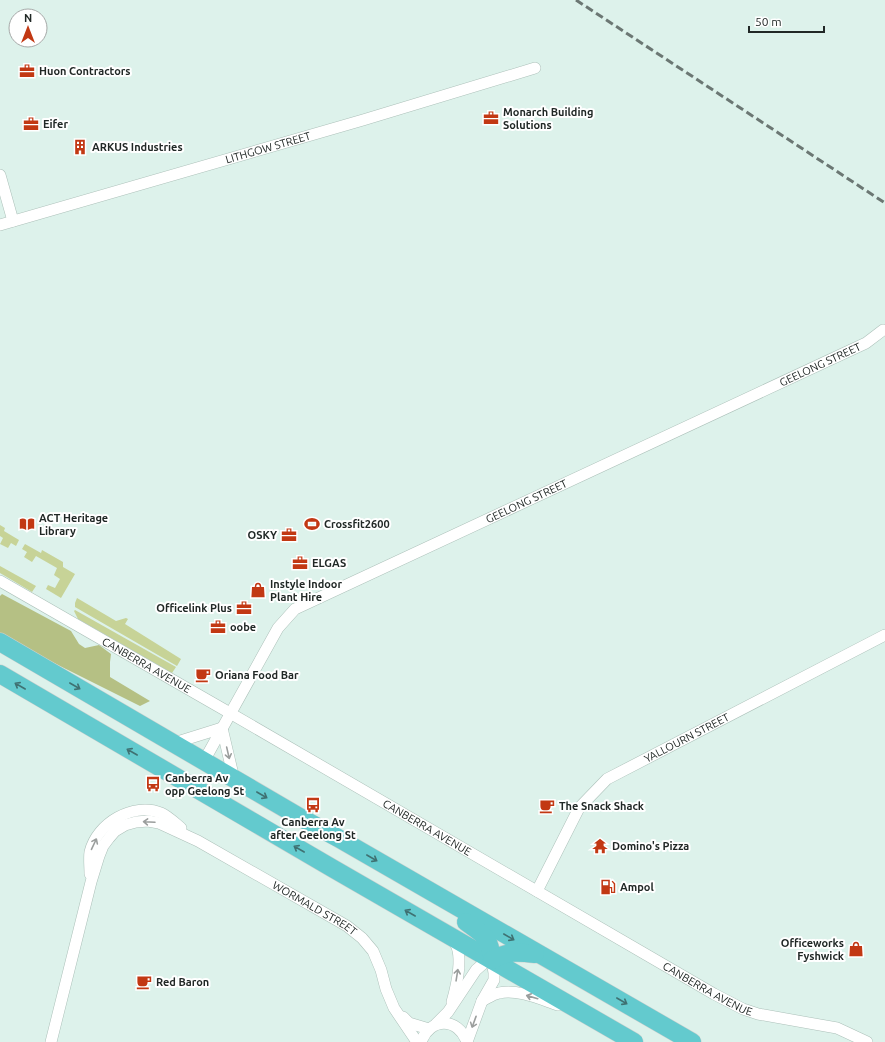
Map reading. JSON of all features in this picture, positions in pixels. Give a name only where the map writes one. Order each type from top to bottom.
[{"type":"highway","points":[[0,642],[234,779],[692,1042]]},
{"type":"highway","points":[[0,674],[634,1042]]},
{"type":"highway","points":[[166,771],[181,773],[193,770],[204,761]]},
{"type":"highway","points":[[204,761],[202,776],[205,786],[209,792],[222,804]]},
{"type":"highway","points":[[418,884],[480,932],[488,940],[492,960]]},
{"type":"highway","points":[[492,960],[509,952],[540,954]]},
{"type":"street","name":"LITHGOW STREET","points":[[0,225],[363,120],[535,68]]},
{"type":"street","points":[[0,175],[13,221]]},
{"type":"street","name":"GEELONG STREET","points":[[204,761],[278,628],[295,609],[866,343],[882,330]]},
{"type":"street","name":"CANBERRA AVENUE","points":[[0,581],[714,994],[743,1009],[779,1018],[837,1028],[867,1042]]},
{"type":"street","name":"YALLOURN STREET","points":[[537,891],[579,808],[607,779],[885,635]]},
{"type":"street","points":[[174,743],[222,728],[234,779]]},
{"type":"street","name":"WORMALD STREET","points":[[51,1042],[91,882],[103,846],[115,831],[125,825],[148,821],[159,823],[198,841],[347,926],[362,938],[373,951],[381,970],[386,990],[394,1008],[417,1042]]},
{"type":"street","points":[[434,927],[454,941],[458,952],[459,962],[454,995],[448,1012]]},
{"type":"street","points":[[421,1042],[424,1035],[432,1026],[448,1012],[476,970],[484,963],[492,960],[494,980],[482,1001],[467,1042]]},
{"type":"street","points":[[482,1001],[500,993],[514,993],[529,996],[583,1013]]},
{"type":"street","name":"WORMALD STREET","points":[[394,1008],[409,1023],[432,1026],[444,1023],[452,1024],[459,1028],[464,1034],[467,1042]]},
{"type":"green space","points":[[0,525],[5,528],[4,531],[19,540],[16,546],[11,543],[8,548],[0,544],[3,538],[0,536]]},
{"type":"green space","points":[[25,544],[41,553],[42,550],[63,562],[63,567],[75,574],[61,598],[46,589],[48,585],[55,588],[60,579],[54,575],[57,568],[36,556],[32,562],[24,557],[27,552],[22,549]]},
{"type":"green space","points":[[0,566],[36,586],[32,592],[0,573]]},
{"type":"green space","points":[[2,594],[71,631],[79,644],[85,648],[99,645],[111,654],[110,677],[150,701],[140,706],[0,636],[0,596]]},
{"type":"green space","points":[[77,598],[116,621],[126,618],[128,619],[125,624],[181,659],[177,666],[75,607]]},
{"type":"green space","points":[[75,610],[176,667],[172,673],[78,619],[74,611]]},
{"type":"railway","points":[[576,0],[885,203]]},
{"type":"place","name":"Huon Contractors","points":[[27,71]]},
{"type":"place","name":"Monarch Building Solutions","points":[[491,118]]},
{"type":"place","name":"Eifer","points":[[31,124]]},
{"type":"place","name":"ARKUS Industries","points":[[80,147]]},
{"type":"place","name":"ACT Heritage Library","points":[[27,524]]},
{"type":"place","name":"Crossfit2600","points":[[312,524]]},
{"type":"place","name":"OSKY","points":[[289,535]]},
{"type":"place","name":"ELGAS","points":[[300,563]]},
{"type":"place","name":"Instyle Indoor Plant Hire","points":[[258,590]]},
{"type":"place","name":"Officelink Plus","points":[[244,608]]},
{"type":"place","name":"oobe","points":[[218,627]]},
{"type":"place","name":"Oriana Food Bar","points":[[203,675]]},
{"type":"place","name":"Canberra Av opp Geelong St","points":[[153,784]]},
{"type":"place","name":"Canberra Av after Geelong St","points":[[313,805]]},
{"type":"place","name":"The Snack Shack","points":[[547,806]]},
{"type":"place","name":"Domino's Pizza","points":[[600,846]]},
{"type":"place","name":"Ampol","points":[[608,887]]},
{"type":"place","name":"Officeworks Fyshwick","points":[[856,949]]},
{"type":"place","name":"Red Baron","points":[[144,982]]}]
